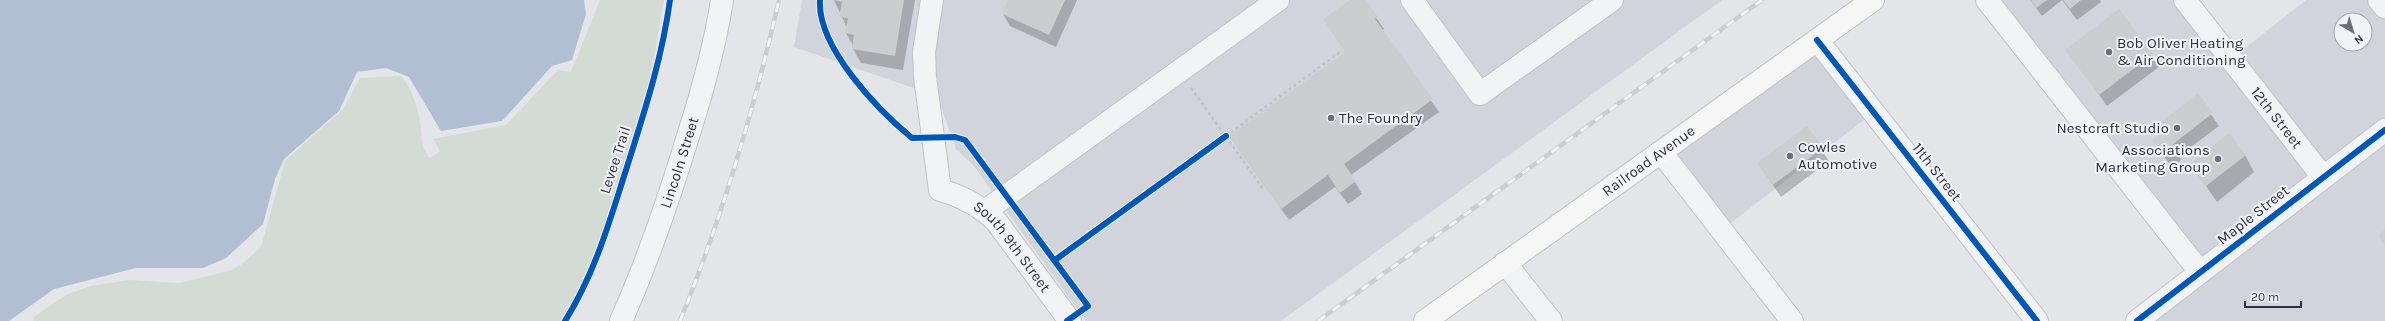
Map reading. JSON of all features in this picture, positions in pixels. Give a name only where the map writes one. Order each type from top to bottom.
[{"type":"main road","name":"Railroad Avenue","points":[[1425,321],[1872,0]]},
{"type":"street","name":"Lincoln Street","points":[[621,321],[639,280],[678,168],[710,63],[722,0]]},
{"type":"street","name":"South 9th Street","points":[[932,0],[924,52],[925,77],[940,190],[962,196],[985,211],[996,221],[1070,321]]},
{"type":"street","points":[[985,211],[1278,0]]},
{"type":"street","points":[[1412,0],[1480,94],[1612,0]]},
{"type":"street","points":[[1987,0],[2200,272]]},
{"type":"street","name":"12th Street","points":[[2185,0],[2324,177]]},
{"type":"street","points":[[2379,0],[2385,7]]},
{"type":"street","name":"11th Street","points":[[1818,40],[2036,321]]},
{"type":"street","name":"Maple Street","points":[[2137,321],[2385,130]]},
{"type":"street","points":[[1661,152],[1792,321]]},
{"type":"street","points":[[1505,263],[1551,321]]},
{"type":"path","points":[[1220,140],[1340,52]]},
{"type":"path","points":[[1179,71],[1264,190]]},
{"type":"shaded area","points":[[600,0],[664,0],[649,85],[604,225],[582,285],[561,321],[33,321],[35,316],[66,295],[90,286],[129,280],[180,283],[232,270],[242,264],[261,247],[285,161],[343,109],[360,78],[401,76],[414,98],[420,122],[424,149],[430,158],[440,151],[433,139],[506,125],[558,70],[571,72]]},
{"type":"shaded area","points":[[802,0],[1722,0],[1281,321],[1086,321],[973,165],[956,149],[941,107],[940,97],[794,47]]},
{"type":"shaded area","points":[[1987,0],[2185,0],[2231,59],[2306,0],[2385,0],[2385,321],[2137,321],[2200,273]]},
{"type":"shaded area","points":[[1817,40],[1874,112],[1722,230],[1661,152]]},
{"type":"water","points":[[0,0],[584,0],[586,14],[572,60],[552,66],[502,121],[441,131],[409,77],[386,68],[357,72],[339,111],[284,159],[275,179],[263,224],[226,258],[203,268],[136,268],[54,289],[9,321],[0,321]]},
{"type":"building","points":[[834,0],[904,0],[895,56],[852,49],[854,35],[845,33],[848,18],[839,17],[842,2]]},
{"type":"building","points":[[1008,0],[1065,0],[1049,35],[1002,14]]},
{"type":"building","name":"The Foundry","points":[[1350,0],[1366,0],[1378,17],[1375,19],[1433,99],[1344,164],[1356,181],[1340,193],[1328,175],[1281,209],[1229,136],[1345,52],[1323,19]]},
{"type":"building","points":[[2031,0],[2047,0],[2036,8]]},
{"type":"building","points":[[2063,0],[2081,0],[2070,9]]},
{"type":"building","name":"Bob Oliver Heating & Air Conditioning","points":[[2119,9],[2153,54],[2099,95],[2065,50]]},
{"type":"building","name":"Nestcraft Studio","points":[[2198,93],[2213,113],[2173,144],[2175,147],[2164,157],[2152,140],[2163,131],[2158,125]]},
{"type":"building","name":"Cowles Automotive","points":[[1807,126],[1823,148],[1773,185],[1757,163]]},
{"type":"building","name":"Associations Marketing Group","points":[[2229,133],[2246,155],[2206,186],[2190,164]]},
{"type":"building","points":[[2385,230],[2385,245],[2378,235]]},
{"type":"railway","points":[[680,321],[710,243],[736,163],[759,82],[779,0]]},
{"type":"railway","points":[[1318,321],[1762,0]]},
{"type":"cycle path","name":"Levee Trail","points":[[565,321],[585,285],[614,209],[652,86],[667,22],[670,0]]},
{"type":"cycle path","points":[[820,0],[822,18],[828,37],[839,57],[867,94],[898,126],[912,138],[955,137],[965,140],[1088,306],[1067,321]]},
{"type":"cycle path","points":[[1817,40],[2037,321]]},
{"type":"cycle path","points":[[2137,321],[2385,130]]},
{"type":"cycle path","points":[[1055,260],[1226,136]]},
{"type":"place","name":"Bob Oliver Heating & Air Conditioning","points":[[2109,52]]},
{"type":"place","name":"The Foundry","points":[[1331,118]]},
{"type":"place","name":"Nestcraft Studio","points":[[2177,128]]},
{"type":"place","name":"Cowles Automotive","points":[[1790,156]]},
{"type":"place","name":"Associations Marketing Group","points":[[2218,159]]}]
